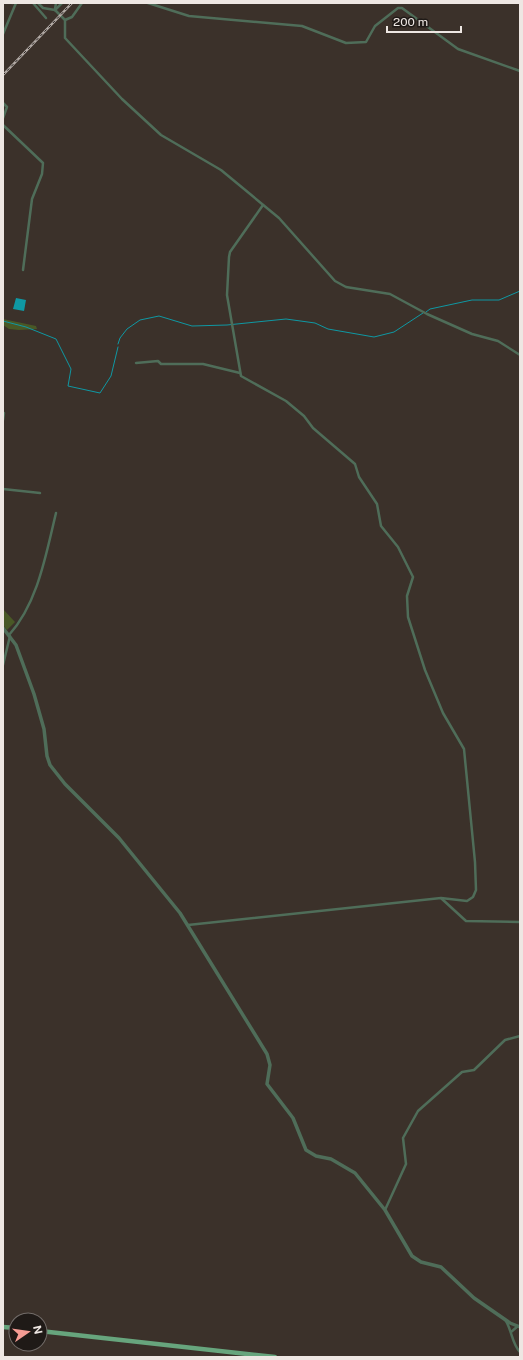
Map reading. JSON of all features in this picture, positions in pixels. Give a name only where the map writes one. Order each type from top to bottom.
[{"type":"main road","points":[[48,1332],[275,1357]]},
{"type":"street","points":[[4,34],[14,3]]},
{"type":"street","points":[[33,3],[46,18]]},
{"type":"street","points":[[38,3],[43,8],[55,10],[66,20]]},
{"type":"street","points":[[55,10],[56,3]]},
{"type":"street","points":[[55,10],[62,3]]},
{"type":"street","points":[[66,20],[72,17],[82,3]]},
{"type":"street","points":[[148,3],[189,16],[302,26],[346,43],[366,42],[375,26],[398,8],[402,8],[458,49],[520,71]]},
{"type":"street","points":[[66,20],[65,38],[127,104],[161,135],[221,170],[279,218],[335,282],[346,288],[390,294],[427,314],[472,334],[498,341],[520,355]]},
{"type":"street","points":[[3,103],[7,106],[3,118]]},
{"type":"street","points":[[3,125],[43,163],[42,174],[32,199],[23,270]]},
{"type":"street","points":[[188,925],[441,898],[467,901],[473,897],[476,890],[475,862],[464,749],[440,707],[425,670],[408,617],[407,596],[413,577],[398,547],[381,526],[377,504],[359,477],[354,464],[313,428],[304,416],[286,401],[241,376],[227,295],[230,252],[263,205]]},
{"type":"street","points":[[136,363],[158,361],[161,364],[203,364],[240,372]]},
{"type":"street","points":[[3,420],[4,414]]},
{"type":"street","points":[[3,489],[40,493]]},
{"type":"street","points":[[3,665],[10,635],[16,628],[30,603],[56,513]]},
{"type":"street","points":[[3,628],[10,635],[16,645],[34,694],[44,729],[46,756],[50,765],[65,784],[119,838],[188,925],[267,1054],[270,1065],[267,1084],[293,1118],[306,1150],[316,1156],[331,1159],[352,1170],[385,1210],[412,1256],[421,1262],[441,1267],[474,1298],[504,1319],[519,1327],[511,1332]]},
{"type":"street","points":[[441,898],[466,921],[520,922]]},
{"type":"street","points":[[385,1210],[406,1164],[403,1138],[418,1111],[462,1072],[474,1070],[505,1040],[520,1036]]},
{"type":"street","points":[[504,1319],[511,1332],[514,1345],[520,1352]]},
{"type":"green space","points":[[3,319],[36,326],[37,329],[9,329],[3,325]]},
{"type":"green space","points":[[3,609],[15,622],[7,630],[3,625]]},
{"type":"water","points":[[16,298],[26,300],[24,311],[13,309]]},
{"type":"waterway","points":[[426,312],[430,309],[472,300],[499,300],[520,291]]},
{"type":"waterway","points":[[118,344],[120,338],[127,329],[140,320],[159,316],[192,326],[227,325],[286,319],[315,323],[328,329],[374,337],[394,332],[423,313]]},
{"type":"waterway","points":[[3,321],[26,327],[56,339],[71,369],[68,386],[100,393],[111,376],[118,347]]},
{"type":"railway","points":[[3,75],[72,3]]}]
